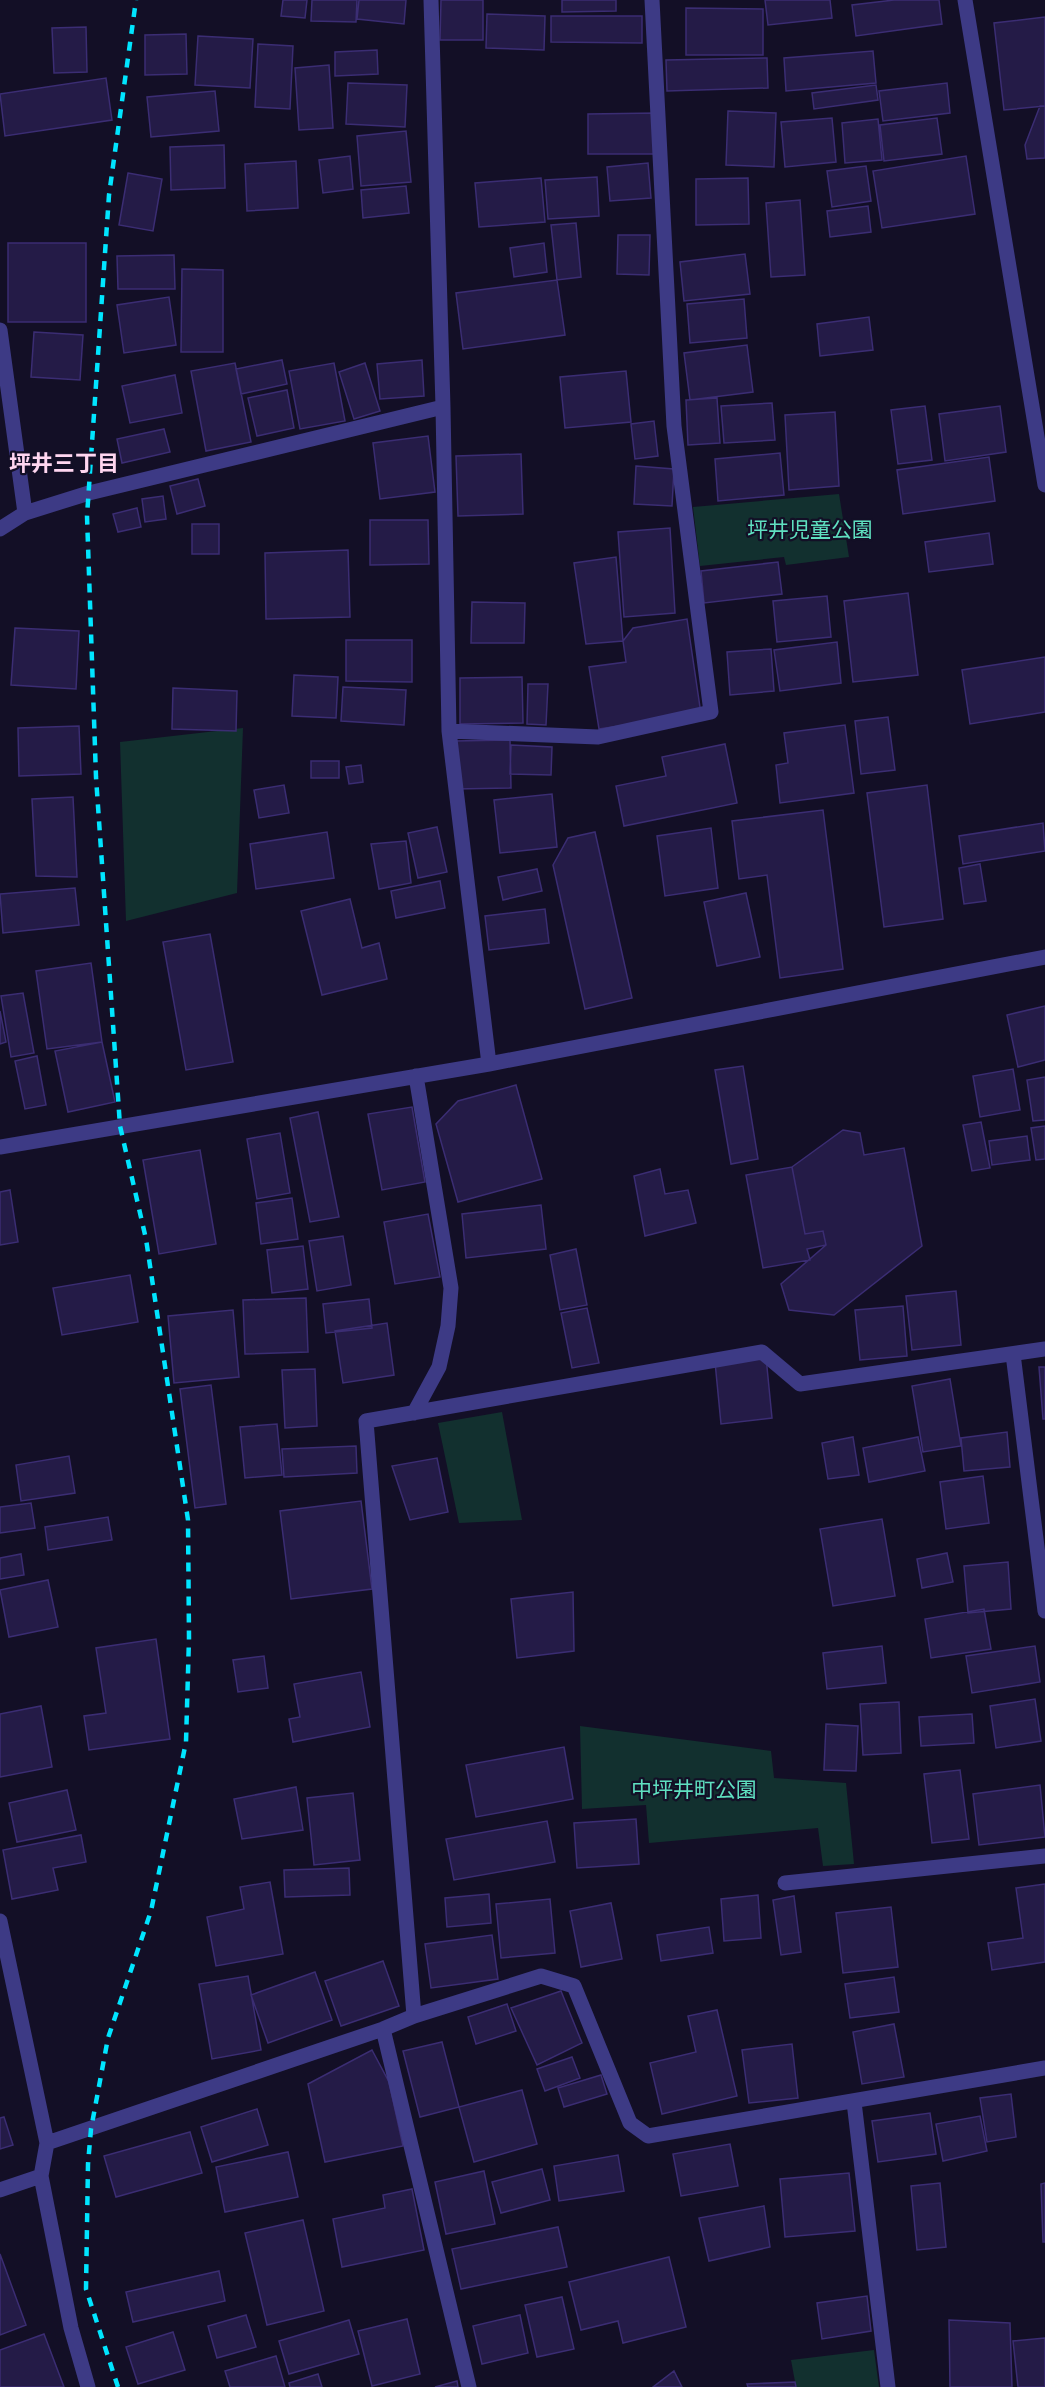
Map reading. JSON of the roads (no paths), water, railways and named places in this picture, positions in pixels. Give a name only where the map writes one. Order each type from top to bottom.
[{"type":"street","points":[[431,0],[443,406],[449,731],[489,1064]]},
{"type":"street","points":[[449,731],[598,737],[711,712],[674,426],[652,0]]},
{"type":"street","points":[[965,0],[1045,485]]},
{"type":"street","points":[[0,330],[25,513]]},
{"type":"street","points":[[0,529],[25,513],[89,493],[443,406]]},
{"type":"street","points":[[0,1147],[489,1064],[1045,957]]},
{"type":"street","points":[[414,1413],[439,1366],[448,1326],[451,1288],[416,1076]]},
{"type":"street","points":[[414,2016],[366,1421],[762,1352],[800,1384],[1045,1349]]},
{"type":"street","points":[[1013,1354],[1045,1611]]},
{"type":"street","points":[[785,1883],[1045,1856]]},
{"type":"street","points":[[0,1921],[47,2143],[41,2176],[71,2328],[88,2387]]},
{"type":"street","points":[[47,2143],[383,2029],[414,2016],[541,1976],[574,1986],[630,2123],[648,2136],[1045,2068]]},
{"type":"street","points":[[383,2029],[470,2387]]},
{"type":"street","points":[[854,2102],[888,2387]]},
{"type":"street","points":[[0,2190],[41,2176]]},
{"type":"railway","points":[[118,2387],[86,2289],[88,2164],[91,2129],[108,2038],[151,1911],[186,1742],[189,1638],[188,1520],[146,1239],[120,1126],[96,777],[87,516],[109,195],[136,0]]},
{"type":"district","name":"坪井三丁目","points":[[64,463]]},
{"type":"park label","name":"坪井児童公園","points":[[810,530]]},
{"type":"park label","name":"中坪井町公園","points":[[694,1790]]}]
